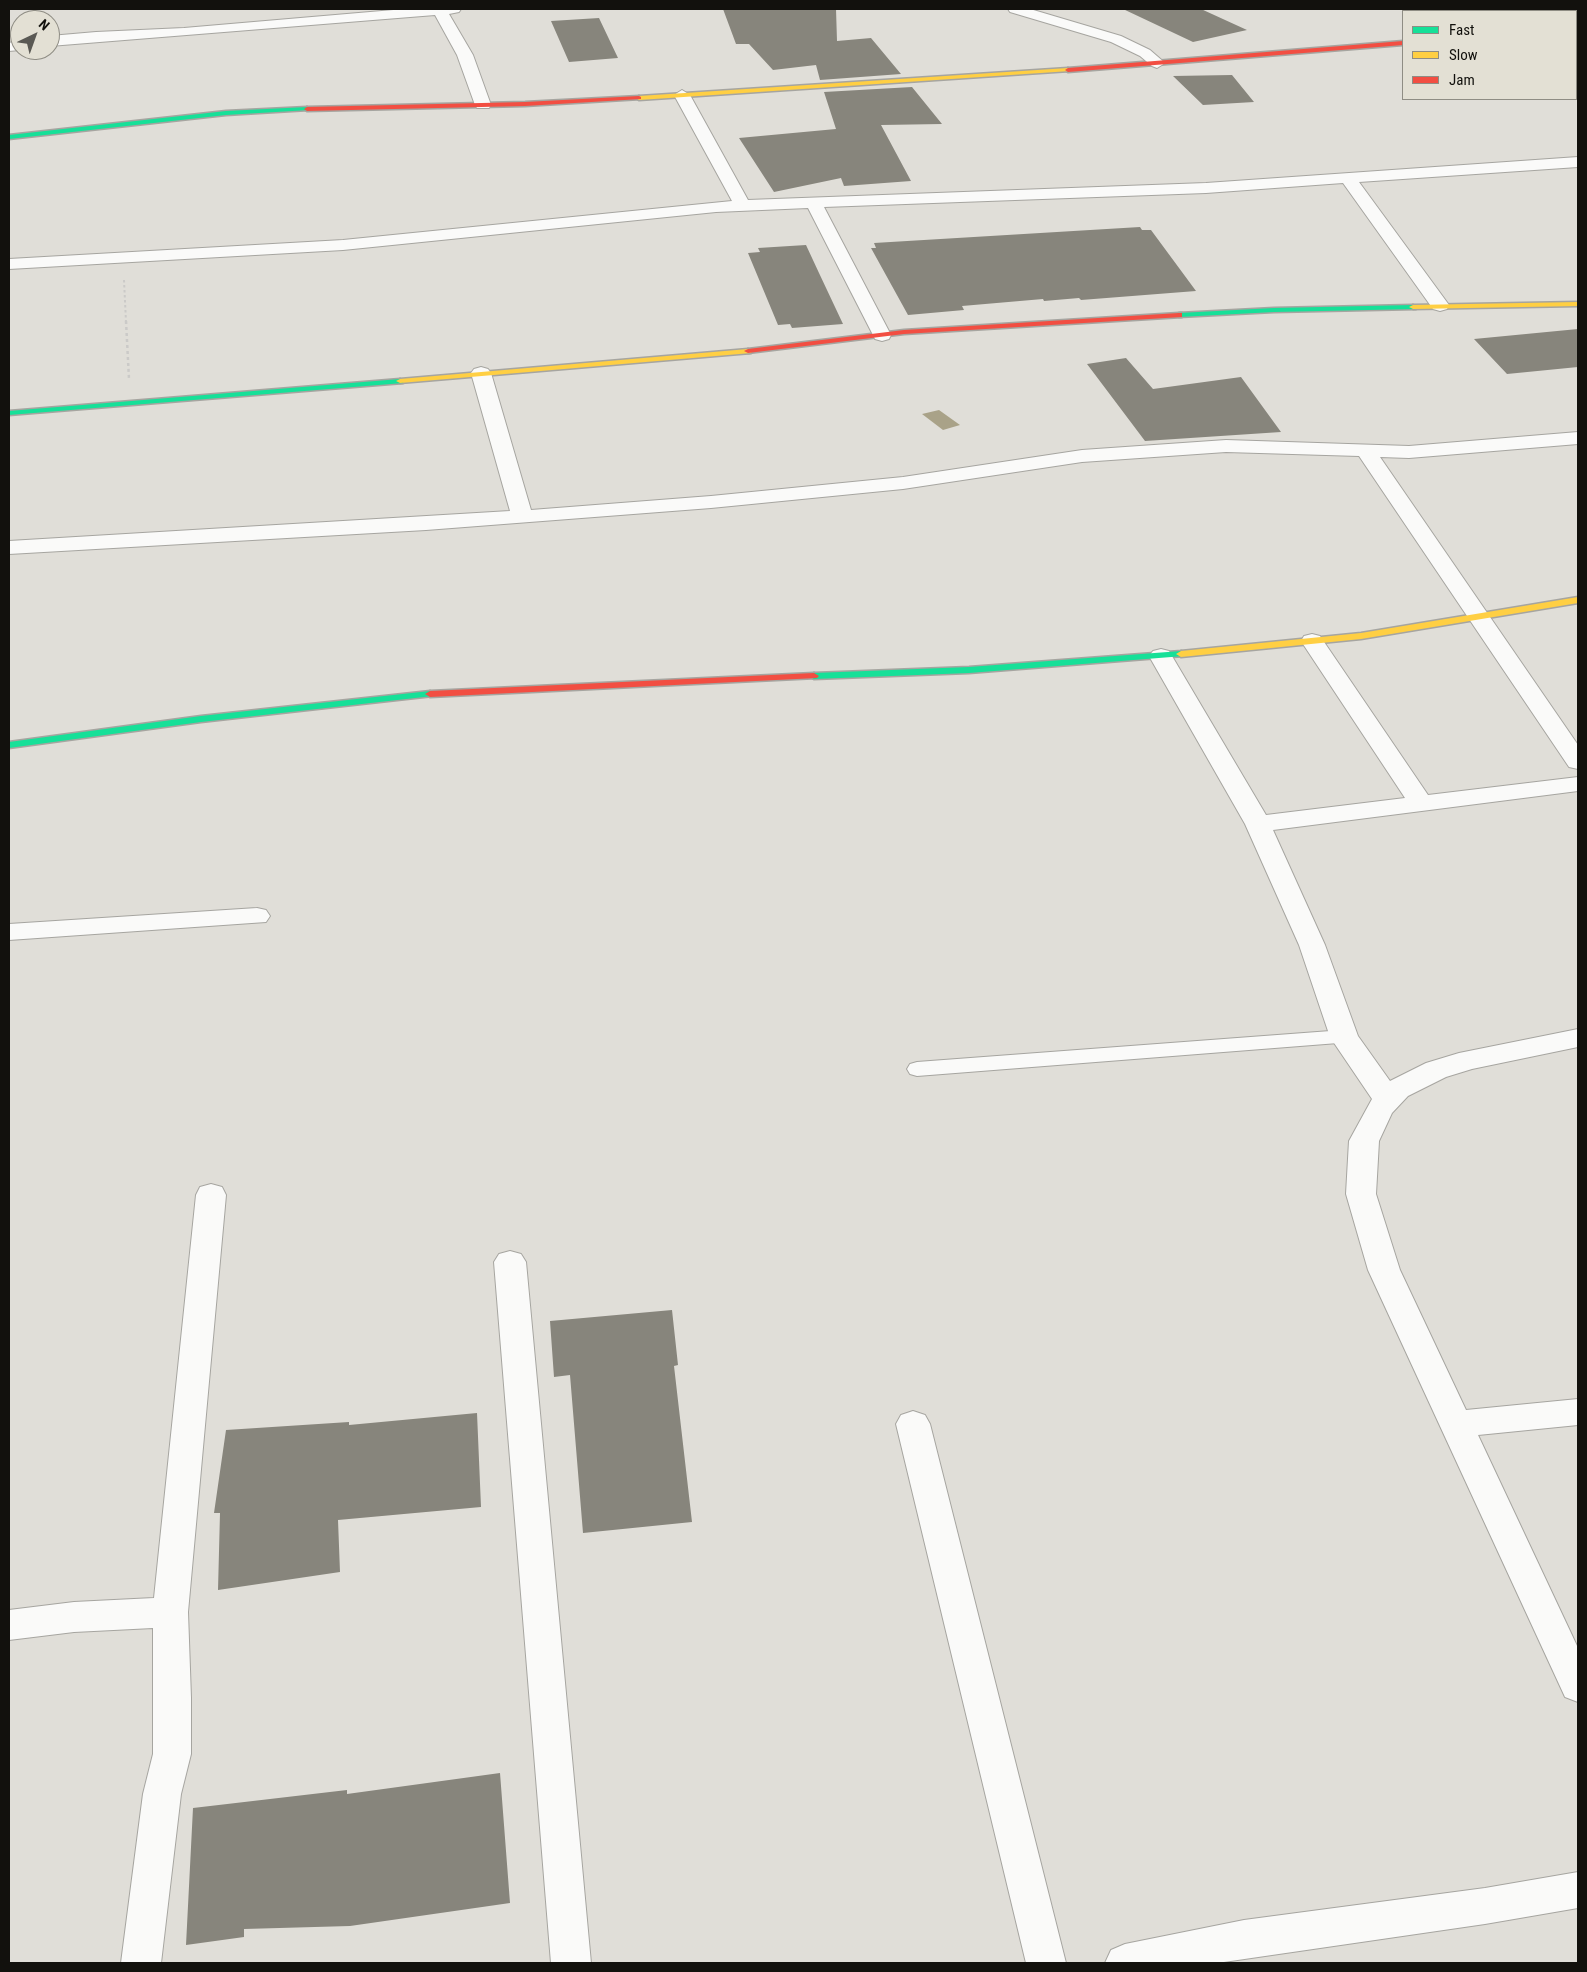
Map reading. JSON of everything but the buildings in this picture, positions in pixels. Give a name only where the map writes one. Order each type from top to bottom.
[{"type":"street","points":[[1015,9],[1116,40],[1145,53],[1157,62]]},
{"type":"street","points":[[60,41],[96,36],[184,32],[447,10],[483,105]]},
{"type":"street","points":[[9,137],[226,113],[354,106],[483,105],[682,95],[1034,73],[1402,43]]},
{"type":"street","points":[[682,95],[743,206]]},
{"type":"street","points":[[9,264],[352,244],[743,206],[1206,188],[1347,177],[1570,167]]},
{"type":"street","points":[[1347,177],[1440,305]]},
{"type":"street","points":[[813,202],[882,335]]},
{"type":"street","points":[[9,413],[715,355],[882,335],[992,325],[1168,315],[1440,305],[1578,304]]},
{"type":"street","points":[[481,373],[522,516]]},
{"type":"street","points":[[9,548],[522,516],[869,486],[1091,456],[1226,446],[1271,446],[1366,452],[1475,448],[1578,438]]},
{"type":"street","points":[[1366,452],[1578,762]]},
{"type":"street","points":[[9,745],[219,717],[452,691],[969,670],[1161,656],[1361,636],[1476,615],[1578,600]]},
{"type":"street","points":[[1312,641],[1421,804]]},
{"type":"street","points":[[1161,656],[1258,824],[1312,945],[1344,1037],[1388,1100]]},
{"type":"street","points":[[1258,824],[1578,784]]},
{"type":"street","points":[[9,932],[257,916]]},
{"type":"street","points":[[1578,1038],[1514,1053],[1470,1060],[1436,1070],[1398,1090],[1380,1108],[1364,1141],[1361,1194],[1384,1270],[1578,1686]]},
{"type":"street","points":[[141,1963],[162,1794],[172,1754],[173,1698],[170,1612],[211,1195]]},
{"type":"street","points":[[510,1262],[570,1963]]},
{"type":"street","points":[[1455,1424],[1578,1412]]},
{"type":"street","points":[[913,1424],[1046,1963]]},
{"type":"street","points":[[9,1625],[74,1617],[170,1612]]},
{"type":"street","points":[[1125,1963],[1244,1939],[1484,1906],[1578,1890]]},
{"type":"lane","points":[[917,1069],[1344,1037]]},
{"type":"path","points":[[123,257],[130,404]]},
{"type":"shaded area","points":[[939,410],[960,425],[943,430],[922,414]]},
{"type":"traffic: fast","points":[[9,137],[226,113],[307,109]]},
{"type":"traffic: fast","points":[[1179,315],[1274,310],[1413,307]]},
{"type":"traffic: fast","points":[[9,413],[400,381]]},
{"type":"traffic: fast","points":[[814,676],[969,670],[1181,654]]},
{"type":"traffic: fast","points":[[9,745],[201,719],[430,694]]},
{"type":"traffic: slow","points":[[639,98],[1068,70]]},
{"type":"traffic: slow","points":[[1413,307],[1578,304]]},
{"type":"traffic: slow","points":[[400,381],[748,351]]},
{"type":"traffic: slow","points":[[1181,654],[1361,636],[1578,600]]},
{"type":"traffic: jam","points":[[1068,70],[1402,43]]},
{"type":"traffic: jam","points":[[307,109],[525,104],[639,98]]},
{"type":"traffic: jam","points":[[748,351],[904,332],[1179,315]]},
{"type":"traffic: jam","points":[[430,694],[814,676]]}]
